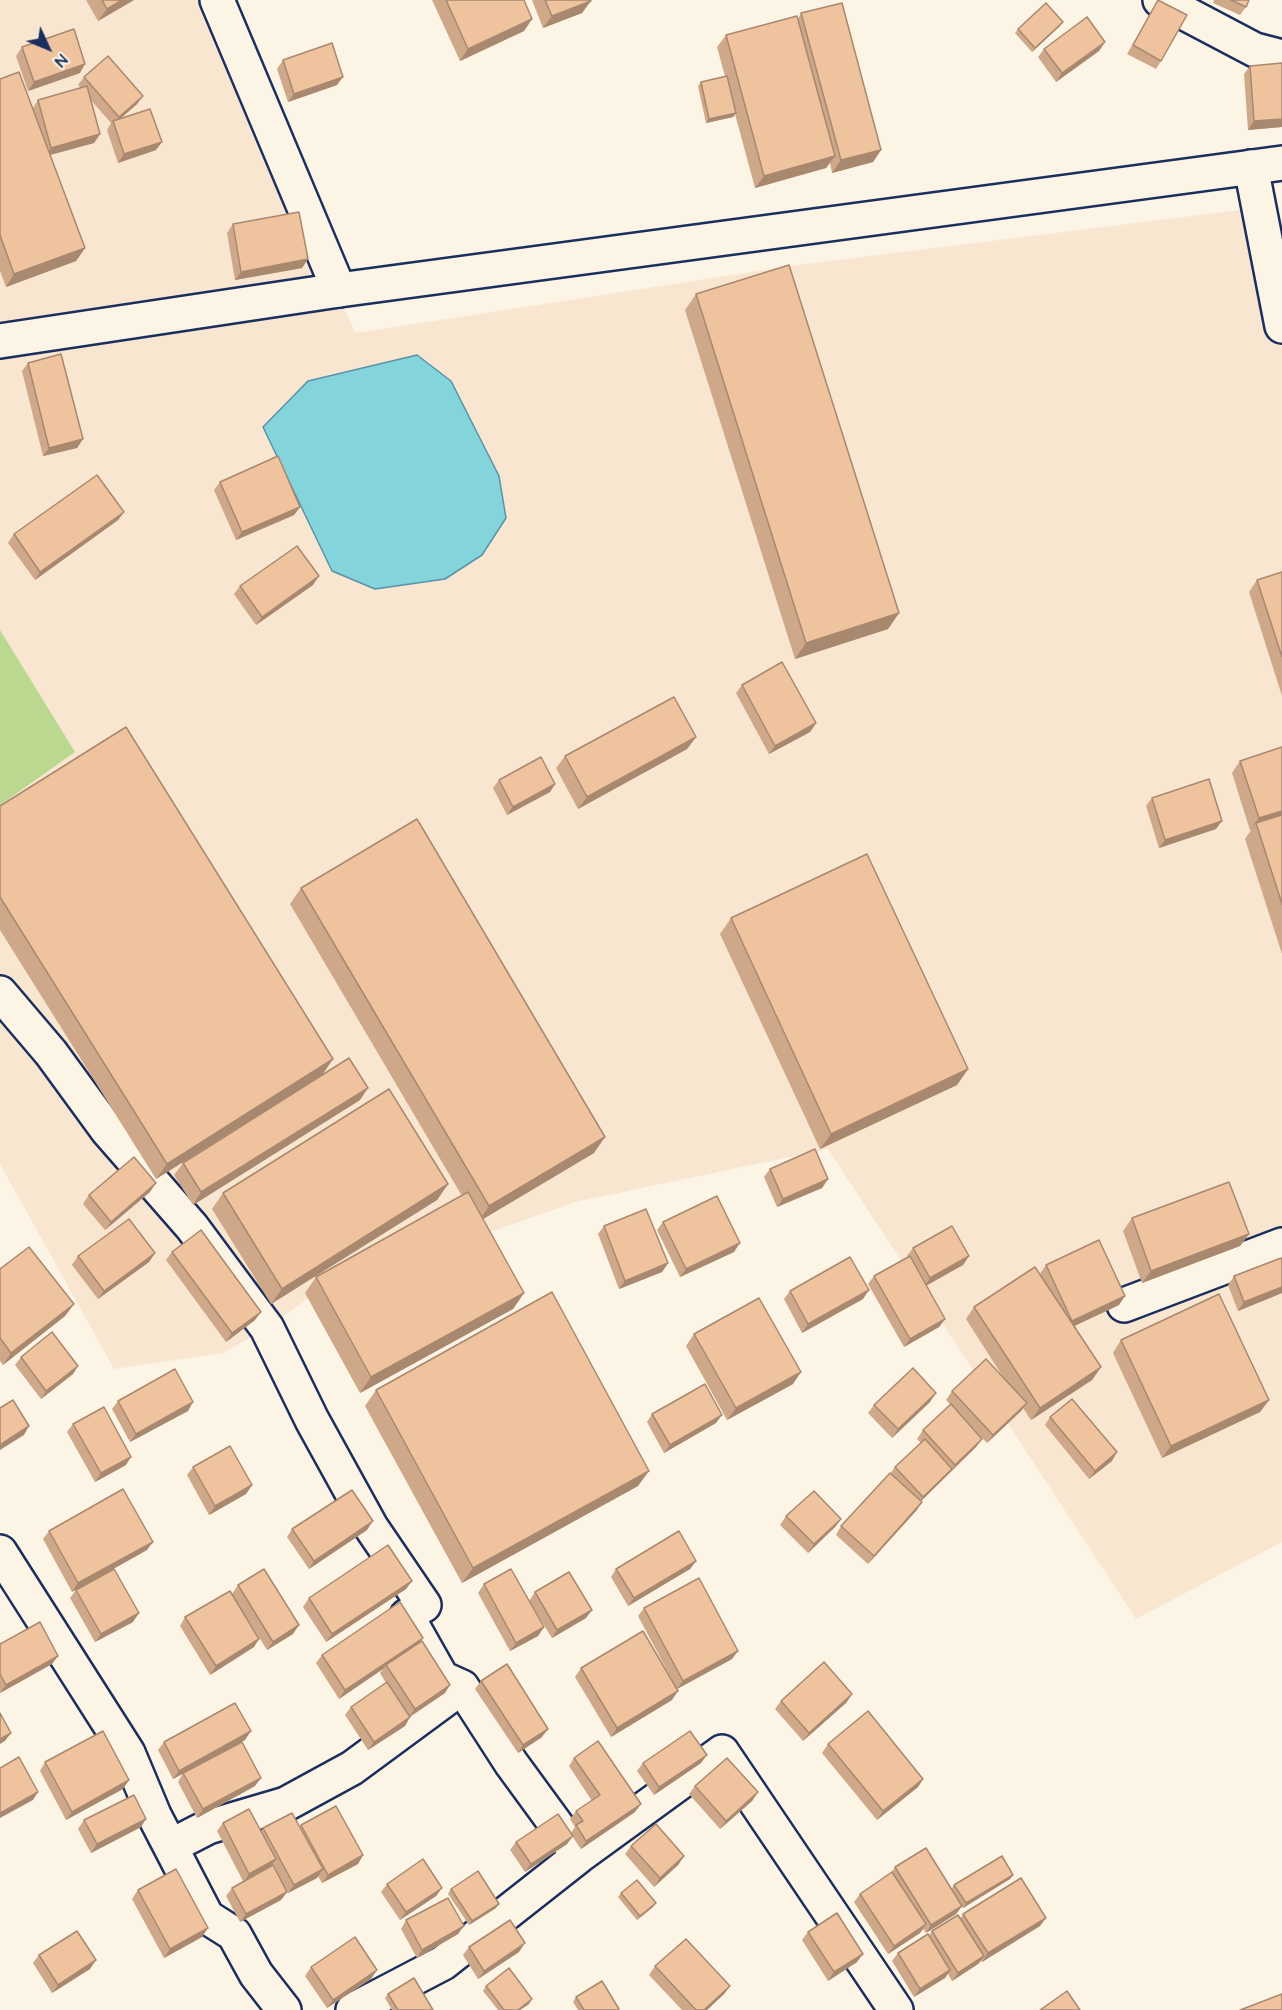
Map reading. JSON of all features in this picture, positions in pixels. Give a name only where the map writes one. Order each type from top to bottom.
[{"type":"street","points":[[217,0],[339,290]]},
{"type":"street","points":[[1160,0],[1255,50],[1282,57]]},
{"type":"street","points":[[0,342],[339,290],[1273,163],[1282,326]]},
{"type":"street","points":[[0,993],[51,1053],[108,1131],[199,1236],[267,1328],[312,1420],[371,1527],[424,1605],[407,1616],[442,1678],[462,1687],[511,1763],[579,1856]]},
{"type":"street","points":[[1124,1305],[1282,1245]]},
{"type":"street","points":[[0,1552],[128,1753],[154,1815],[207,1917],[234,1934],[256,1974],[284,2010]]},
{"type":"street","points":[[171,1846],[208,1827],[286,1804],[314,1789],[352,1768],[462,1687]]},
{"type":"street","points":[[353,2010],[444,1963],[579,1856],[722,1752],[896,2010]]},
{"type":"shaded area","points":[[0,0],[210,0],[355,333],[798,265],[1272,206],[1282,246],[1282,1542],[1136,1619],[828,1149],[575,1202],[313,1295],[267,1328],[223,1353],[114,1369],[0,1164]]},
{"type":"green space","points":[[0,630],[75,752],[0,805]]},
{"type":"water","points":[[417,355],[451,381],[499,476],[506,518],[482,555],[445,579],[375,589],[332,571],[263,427],[308,381]]},
{"type":"building","points":[[102,0],[122,0],[107,9]]},
{"type":"building","points":[[446,0],[524,0],[532,19],[468,49]]},
{"type":"building","points":[[545,0],[590,0],[591,1],[552,16]]},
{"type":"building","points":[[1158,0],[1187,15],[1161,61],[1133,45]]},
{"type":"building","points":[[1231,0],[1249,0],[1246,7]]},
{"type":"building","points":[[842,3],[881,150],[841,160],[801,13]]},
{"type":"building","points":[[1046,3],[1063,22],[1035,48],[1018,29]]},
{"type":"building","points":[[797,16],[835,156],[764,176],[726,35]]},
{"type":"building","points":[[1087,17],[1105,42],[1062,73],[1044,49]]},
{"type":"building","points":[[74,29],[85,64],[34,82],[22,47]]},
{"type":"building","points":[[332,43],[343,77],[294,94],[283,60]]},
{"type":"building","points":[[108,56],[143,96],[119,117],[84,77]]},
{"type":"building","points":[[1282,63],[1282,119],[1254,121],[1250,66]]},
{"type":"building","points":[[19,72],[85,248],[14,274],[0,235],[0,79]]},
{"type":"building","points":[[727,76],[736,113],[709,119],[701,82]]},
{"type":"building","points":[[87,86],[100,134],[51,148],[38,100]]},
{"type":"building","points":[[150,109],[162,142],[124,154],[113,121]]},
{"type":"building","points":[[299,212],[308,259],[241,272],[233,224]]},
{"type":"building","points":[[789,265],[899,613],[806,643],[696,294]]},
{"type":"building","points":[[61,354],[83,439],[49,448],[28,363]]},
{"type":"building","points":[[278,456],[300,507],[242,532],[220,482]]},
{"type":"building","points":[[97,475],[124,512],[40,572],[14,534]]},
{"type":"building","points":[[297,546],[319,576],[262,617],[240,586]]},
{"type":"building","points":[[1282,572],[1282,657],[1257,580]]},
{"type":"building","points":[[782,662],[816,723],[775,746],[742,685]]},
{"type":"building","points":[[674,697],[696,737],[587,797],[565,756]]},
{"type":"building","points":[[126,727],[333,1059],[167,1164],[0,897],[0,806]]},
{"type":"building","points":[[1282,747],[1282,811],[1259,818],[1240,761]]},
{"type":"building","points":[[541,757],[555,784],[513,807],[499,780]]},
{"type":"building","points":[[1209,779],[1222,821],[1165,840],[1152,798]]},
{"type":"building","points":[[1282,815],[1282,904],[1256,823]]},
{"type":"building","points":[[417,819],[605,1137],[489,1206],[301,888]]},
{"type":"building","points":[[867,854],[968,1069],[831,1134],[731,918]]},
{"type":"building","points":[[349,1058],[368,1088],[201,1192],[183,1163]]},
{"type":"building","points":[[389,1089],[448,1184],[282,1289],[223,1193]]},
{"type":"building","points":[[815,1149],[828,1179],[783,1199],[770,1169]]},
{"type":"building","points":[[134,1157],[156,1183],[111,1222],[89,1195]]},
{"type":"building","points":[[1229,1182],[1249,1234],[1151,1271],[1132,1218]]},
{"type":"building","points":[[468,1192],[524,1293],[371,1377],[316,1277]]},
{"type":"building","points":[[717,1196],[740,1243],[686,1269],[663,1222]]},
{"type":"building","points":[[646,1209],[668,1263],[625,1281],[604,1226]]},
{"type":"building","points":[[129,1219],[155,1253],[104,1291],[78,1256]]},
{"type":"building","points":[[952,1226],[969,1256],[930,1278],[913,1248]]},
{"type":"building","points":[[201,1230],[261,1312],[232,1333],[172,1252]]},
{"type":"building","points":[[1099,1240],[1125,1296],[1072,1321],[1046,1265]]},
{"type":"building","points":[[29,1247],[74,1304],[11,1353],[0,1338],[0,1269]]},
{"type":"building","points":[[910,1256],[945,1319],[910,1339],[874,1276]]},
{"type":"building","points":[[850,1257],[869,1290],[808,1324],[790,1291]]},
{"type":"building","points":[[1281,1258],[1282,1287],[1244,1302],[1234,1276]]},
{"type":"building","points":[[1035,1267],[1101,1367],[1040,1408],[974,1307]]},
{"type":"building","points":[[552,1292],[649,1471],[473,1568],[376,1390]]},
{"type":"building","points":[[1219,1294],[1269,1400],[1171,1446],[1121,1340]]},
{"type":"building","points":[[759,1298],[801,1372],[736,1408],[694,1334]]},
{"type":"building","points":[[52,1332],[78,1366],[46,1391],[21,1357]]},
{"type":"building","points":[[986,1359],[1027,1403],[993,1435],[952,1391]]},
{"type":"building","points":[[913,1368],[936,1393],[898,1429],[874,1405]]},
{"type":"building","points":[[175,1369],[193,1402],[136,1434],[118,1401]]},
{"type":"building","points":[[705,1384],[722,1415],[670,1445],[652,1414]]},
{"type":"building","points":[[1072,1399],[1117,1452],[1095,1471],[1050,1417]]},
{"type":"building","points":[[13,1400],[29,1426],[0,1445],[0,1408]]},
{"type":"building","points":[[951,1404],[982,1439],[955,1465],[923,1430]]},
{"type":"building","points":[[104,1407],[131,1457],[101,1473],[73,1424]]},
{"type":"building","points":[[925,1439],[952,1469],[923,1497],[895,1467]]},
{"type":"building","points":[[230,1446],[252,1485],[215,1506],[193,1467]]},
{"type":"building","points":[[890,1473],[922,1502],[874,1556],[841,1526]]},
{"type":"building","points":[[123,1489],[153,1542],[78,1583],[49,1531]]},
{"type":"building","points":[[352,1490],[373,1521],[314,1561],[292,1529]]},
{"type":"building","points":[[814,1491],[841,1519],[814,1544],[786,1516]]},
{"type":"building","points":[[679,1531],[696,1561],[634,1598],[616,1569]]},
{"type":"building","points":[[388,1545],[412,1581],[332,1634],[309,1598]]},
{"type":"building","points":[[114,1569],[139,1613],[101,1634],[76,1590]]},
{"type":"building","points":[[264,1569],[299,1625],[273,1642],[238,1585]]},
{"type":"building","points":[[511,1569],[544,1627],[516,1643],[484,1584]]},
{"type":"building","points":[[569,1572],[592,1610],[557,1630],[535,1592]]},
{"type":"building","points":[[699,1578],[738,1651],[683,1681],[644,1608]]},
{"type":"building","points":[[230,1591],[259,1639],[216,1666],[185,1617]]},
{"type":"building","points":[[400,1602],[423,1638],[345,1690],[322,1655]]},
{"type":"building","points":[[40,1622],[58,1656],[6,1685],[0,1674],[0,1644]]},
{"type":"building","points":[[643,1631],[678,1691],[617,1728],[581,1668]]},
{"type":"building","points":[[422,1641],[450,1685],[415,1709],[386,1665]]},
{"type":"building","points":[[824,1662],[852,1694],[809,1733],[781,1701]]},
{"type":"building","points":[[507,1664],[548,1729],[523,1745],[481,1681]]},
{"type":"building","points":[[387,1682],[410,1717],[374,1742],[351,1707]]},
{"type":"building","points":[[235,1703],[251,1731],[179,1771],[164,1742]]},
{"type":"building","points":[[868,1711],[923,1779],[883,1811],[828,1744]]},
{"type":"building","points":[[0,1713],[11,1733],[0,1739]]},
{"type":"building","points":[[103,1731],[129,1780],[72,1812],[45,1762]]},
{"type":"building","points":[[690,1731],[707,1755],[659,1787],[643,1763]]},
{"type":"building","points":[[598,1741],[641,1804],[586,1841],[576,1825],[583,1821],[576,1811],[600,1795],[574,1758]]},
{"type":"building","points":[[242,1742],[261,1778],[203,1809],[183,1773]]},
{"type":"building","points":[[19,1757],[38,1792],[0,1813],[0,1768]]},
{"type":"building","points":[[727,1758],[758,1792],[726,1821],[695,1786]]},
{"type":"building","points":[[134,1795],[146,1819],[97,1844],[84,1820]]},
{"type":"building","points":[[336,1806],[363,1855],[328,1875],[301,1825]]},
{"type":"building","points":[[249,1809],[276,1859],[249,1874],[223,1823]]},
{"type":"building","points":[[292,1813],[323,1869],[294,1885],[263,1828]]},
{"type":"building","points":[[558,1814],[573,1836],[531,1864],[516,1842]]},
{"type":"building","points":[[656,1824],[684,1856],[660,1878],[631,1846]]},
{"type":"building","points":[[926,1848],[962,1906],[931,1925],[895,1867]]},
{"type":"building","points":[[1002,1856],[1013,1875],[966,1903],[954,1885]]},
{"type":"building","points":[[423,1859],[442,1888],[406,1912],[387,1884]]},
{"type":"building","points":[[273,1865],[287,1892],[246,1914],[232,1888]]},
{"type":"building","points":[[176,1869],[208,1928],[170,1949],[138,1890]]},
{"type":"building","points":[[478,1871],[499,1904],[472,1921],[451,1889]]},
{"type":"building","points":[[892,1872],[926,1924],[894,1946],[860,1894]]},
{"type":"building","points":[[1021,1878],[1046,1918],[988,1953],[963,1914]]},
{"type":"building","points":[[637,1880],[656,1903],[640,1916],[621,1893]]},
{"type":"building","points":[[448,1898],[464,1926],[422,1950],[406,1920]]},
{"type":"building","points":[[837,1913],[863,1954],[834,1972],[808,1932]]},
{"type":"building","points":[[958,1915],[984,1956],[958,1973],[932,1931]]},
{"type":"building","points":[[510,1920],[525,1943],[484,1971],[469,1947]]},
{"type":"building","points":[[77,1931],[96,1960],[58,1985],[39,1955]]},
{"type":"building","points":[[928,1934],[950,1970],[920,1989],[898,1953]]},
{"type":"building","points":[[355,1937],[377,1970],[333,2000],[311,1967]]},
{"type":"building","points":[[686,1939],[730,1986],[704,2010],[696,2010],[655,1966]]},
{"type":"building","points":[[509,1968],[532,1999],[518,2010],[504,2010],[486,1986]]},
{"type":"building","points":[[414,1978],[433,2010],[398,2010],[388,1994]]},
{"type":"building","points":[[602,1981],[619,2009],[584,2010],[576,1997]]},
{"type":"building","points":[[1067,1991],[1080,2010],[1040,2010]]},
{"type":"building","points":[[1282,1994],[1282,2010],[1240,2010]]}]
